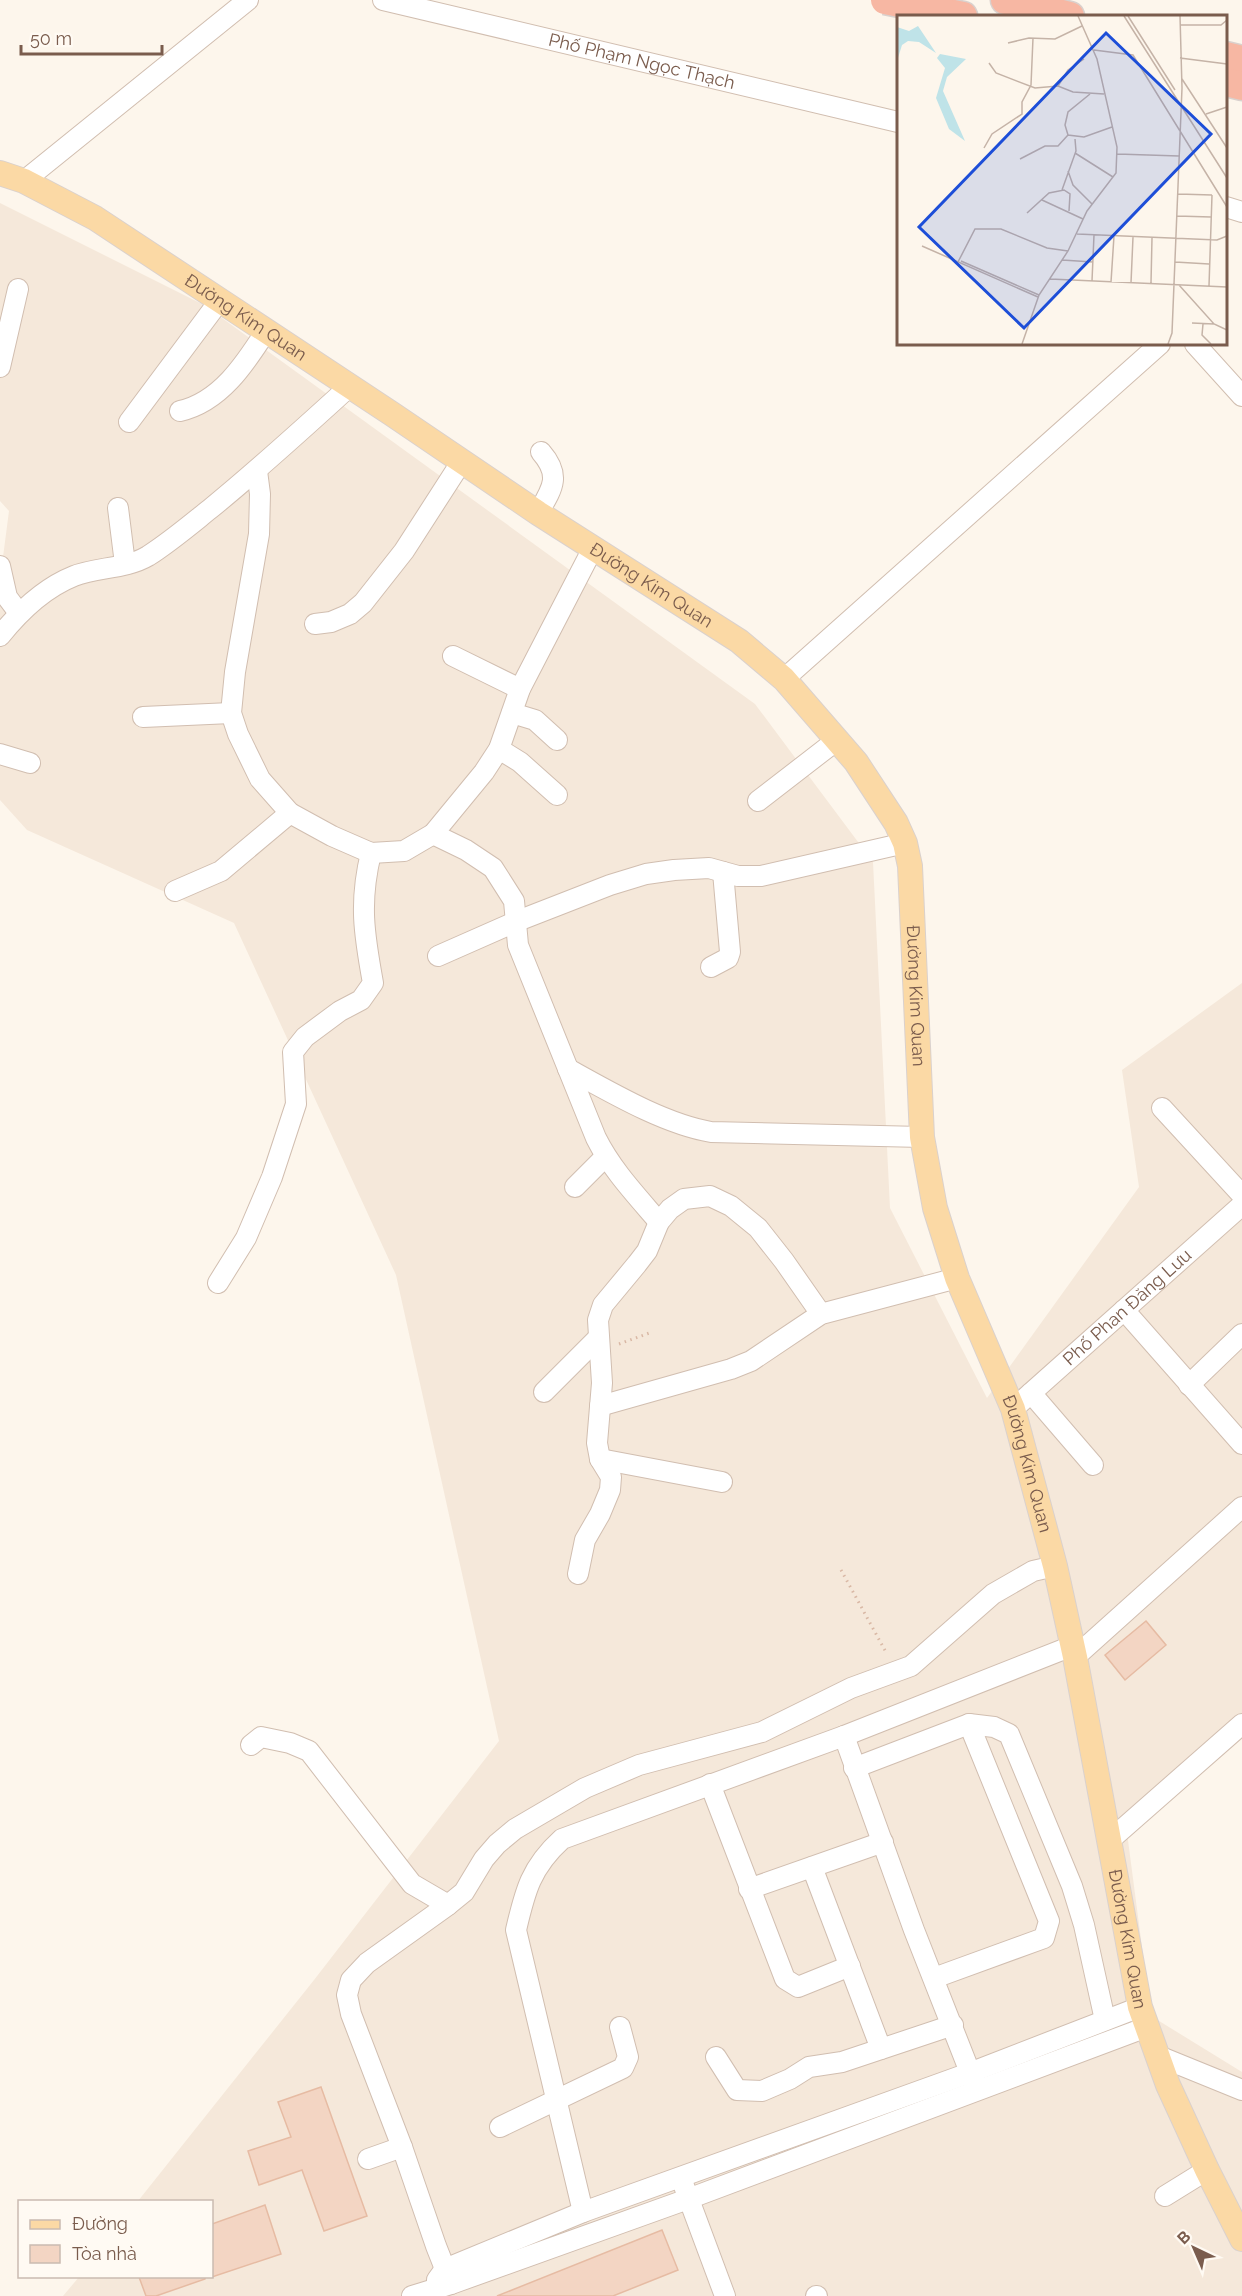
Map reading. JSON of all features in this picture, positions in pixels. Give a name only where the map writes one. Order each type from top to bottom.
[{"type":"highway","points":[[885,0],[954,14]]},
{"type":"highway","points":[[1005,0],[1066,15]]},
{"type":"highway","points":[[1227,56],[1242,60]]},
{"type":"highway","points":[[1227,82],[1242,86]]},
{"type":"main road","name":"Đường Kim Quan","points":[[0,173],[24,181],[95,218],[538,513],[739,641],[784,679],[837,740],[885,803],[905,843],[910,866],[922,1137],[935,1208],[957,1278],[1012,1409],[1055,1566],[1144,2017],[1156,2055],[1207,2170],[1242,2239]]},
{"type":"street","points":[[24,181],[248,0]]},
{"type":"street","name":"Phố Phạm Ngọc Thạch","points":[[383,0],[897,122]]},
{"type":"street","points":[[885,0],[899,15]]},
{"type":"street","points":[[1227,207],[1242,212]]},
{"type":"street","points":[[0,367],[18,289]]},
{"type":"street","points":[[129,422],[220,300]]},
{"type":"street","points":[[180,411],[197,405],[216,394],[254,351],[266,331]]},
{"type":"street","points":[[784,679],[1159,345]]},
{"type":"street","points":[[1196,345],[1242,396]]},
{"type":"street","points":[[0,636],[19,613],[45,592],[74,576],[146,557],[174,538],[256,471],[350,386]]},
{"type":"street","points":[[538,513],[554,480],[551,464],[542,452]]},
{"type":"street","points":[[315,624],[331,622],[350,614],[363,603],[404,551],[462,462]]},
{"type":"street","points":[[256,471],[260,494],[259,534],[235,672],[231,713],[238,734],[260,779],[290,813],[332,836],[371,853],[404,851],[433,834],[484,772],[499,749],[520,689],[593,548]]},
{"type":"street","points":[[118,508],[125,564]]},
{"type":"street","points":[[0,566],[7,597],[19,613]]},
{"type":"street","points":[[453,656],[520,689]]},
{"type":"street","points":[[143,717],[231,713]]},
{"type":"street","points":[[512,713],[535,720],[557,740]]},
{"type":"street","points":[[758,801],[837,740]]},
{"type":"street","points":[[499,749],[520,762],[557,795]]},
{"type":"street","points":[[0,754],[30,763]]},
{"type":"street","points":[[174,891],[220,871],[290,813]]},
{"type":"street","points":[[433,834],[466,850],[493,868],[514,901],[518,945],[605,1157],[659,1222]]},
{"type":"street","points":[[438,956],[515,922],[610,885],[646,874],[709,868],[738,876],[761,876],[905,843]]},
{"type":"street","points":[[218,1283],[246,1238],[272,1177],[296,1104],[293,1052],[305,1037],[340,1011],[361,999],[373,983],[366,946],[363,911],[364,882],[371,853]]},
{"type":"street","points":[[711,967],[728,958],[730,952],[723,872]]},
{"type":"street","points":[[568,1069],[623,1098],[697,1130],[922,1137]]},
{"type":"street","points":[[1162,1108],[1242,1195]]},
{"type":"street","points":[[575,1187],[605,1157]]},
{"type":"street","points":[[578,1574],[585,1540],[610,1490],[611,1477],[600,1459],[597,1443],[602,1383],[598,1320],[603,1305],[647,1251],[659,1222],[670,1209],[684,1199],[710,1196],[731,1206],[758,1228],[821,1314]]},
{"type":"street","name":"Phố Phan Đăng Lưu","points":[[1012,1409],[1242,1205]]},
{"type":"street","points":[[600,1406],[731,1369],[751,1361],[821,1314],[957,1278]]},
{"type":"street","points":[[1124,1311],[1242,1444]]},
{"type":"street","points":[[1189,1385],[1242,1334]]},
{"type":"street","points":[[544,1392],[599,1344]]},
{"type":"street","points":[[1031,1393],[1093,1465]]},
{"type":"street","points":[[600,1459],[722,1482]]},
{"type":"street","points":[[583,2212],[516,1930],[526,1888],[547,1852],[562,1839],[1073,1651],[1242,1507]]},
{"type":"street","points":[[448,2276],[351,2014],[347,1995],[351,1980],[367,1963],[464,1892],[484,1859],[515,1829],[585,1788],[639,1765],[762,1732],[851,1688],[911,1666],[924,1657],[950,1630],[993,1594],[1033,1571],[1055,1566]]},
{"type":"street","points":[[855,1768],[969,1724],[994,1727],[1009,1734],[1072,1886],[1084,1925],[1105,2020]]},
{"type":"street","points":[[934,1978],[1044,1938],[1049,1921],[969,1724]]},
{"type":"street","points":[[1110,1840],[1242,1724]]},
{"type":"street","points":[[844,1736],[974,2081]]},
{"type":"street","points":[[251,1745],[261,1737],[290,1743],[309,1751],[412,1884],[448,1905]]},
{"type":"street","points":[[710,1784],[785,1979],[798,1987],[850,1966]]},
{"type":"street","points":[[749,1889],[883,1842]]},
{"type":"street","points":[[812,1867],[881,2049]]},
{"type":"street","points":[[421,2293],[448,2276],[583,2212],[974,2081],[1105,2020],[1144,2017]]},
{"type":"street","points":[[448,2276],[688,2199],[974,2081],[1144,2017]]},
{"type":"street","points":[[716,2057],[737,2090],[762,2091],[790,2079],[809,2067],[842,2062],[952,2025]]},
{"type":"street","points":[[500,2127],[623,2068],[628,2057],[620,2027]]},
{"type":"street","points":[[1156,2055],[1242,2090]]},
{"type":"street","points":[[368,2159],[402,2147]]},
{"type":"street","points":[[1165,2196],[1207,2170]]},
{"type":"street","points":[[680,2178],[725,2296]]},
{"type":"path","points":[[599,1344],[652,1332]]},
{"type":"path","points":[[841,1570],[895,1672]]},
{"type":"shaded area","points":[[0,203],[204,305],[755,704],[873,862],[890,1208],[987,1398],[1139,1187],[1122,1070],[1242,983],[1242,1723],[1126,1825],[1151,2016],[1242,2072],[1242,2296],[63,2296],[78,2278],[213,2278],[213,2200],[139,2200],[314,1980],[499,1741],[396,1275],[234,923],[27,830],[0,800],[0,580],[9,511],[0,501]]},
{"type":"building","points":[[1146,1621],[1166,1645],[1125,1680],[1105,1655]]},
{"type":"building","points":[[321,2087],[367,2216],[324,2231],[302,2170],[259,2185],[248,2151],[291,2137],[278,2102]]},
{"type":"building","points":[[265,2205],[281,2254],[213,2277],[213,2224]]},
{"type":"building","points":[[662,2230],[678,2270],[613,2296],[497,2296]]},
{"type":"building","points":[[139,2278],[205,2278],[156,2296],[146,2296]]}]
